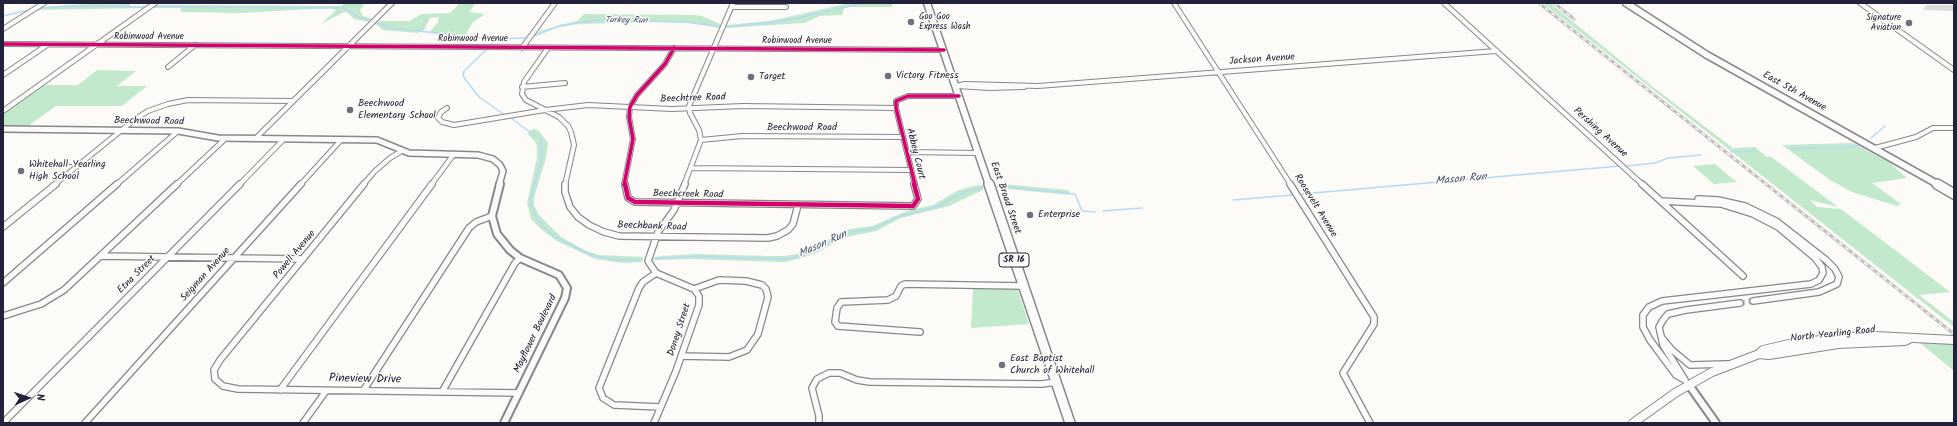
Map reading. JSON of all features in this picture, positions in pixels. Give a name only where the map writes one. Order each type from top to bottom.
[{"type":"main road","name":"East Broad Street","points":[[927,3],[1070,423]]},
{"type":"main road","name":"East 5th Avenue","points":[[1626,3],[1707,55],[1878,147],[1954,194]]},
{"type":"main road","name":"East 5th Avenue","points":[[1632,3],[1713,54],[1954,189]]},
{"type":"main road","name":"North Yearling Road","points":[[1632,423],[1687,382],[1732,363],[1759,354],[1769,355],[1838,344],[1905,341],[1909,339],[1954,340]]},
{"type":"street","points":[[3,29],[44,3]]},
{"type":"street","points":[[3,111],[155,3]]},
{"type":"street","points":[[255,139],[392,3]]},
{"type":"street","points":[[522,48],[555,3]]},
{"type":"street","name":"Roosevelt Avenue","points":[[1174,3],[1374,317],[1374,324],[1343,373],[1370,423]]},
{"type":"street","name":"Pershing Avenue","points":[[1444,3],[1744,276]]},
{"type":"street","points":[[1860,3],[1954,70]]},
{"type":"street","points":[[681,356],[729,357],[747,350],[752,346],[758,334],[768,297],[766,289],[762,285],[746,281],[719,280],[694,289],[656,273],[648,261],[656,237],[677,203],[701,140],[700,130],[688,109],[691,98],[732,5],[786,7]]},
{"type":"street","name":"Robinwood Avenue","points":[[3,44],[944,50]]},
{"type":"street","points":[[3,74],[48,44]]},
{"type":"street","points":[[168,67],[195,46]]},
{"type":"street","points":[[522,87],[548,48]]},
{"type":"street","points":[[630,107],[637,95],[665,64],[674,48]]},
{"type":"street","name":"Jackson Avenue","points":[[956,86],[1028,86],[1163,78],[1219,72],[1496,51]]},
{"type":"street","points":[[522,87],[565,83]]},
{"type":"street","name":"Beechbank Road","points":[[522,87],[522,94],[526,100],[563,121],[571,132],[574,145],[565,180],[565,192],[567,202],[574,212],[589,225],[619,236],[762,238],[777,236],[791,227],[798,205]]},
{"type":"street","points":[[896,108],[896,101],[904,97],[959,96]]},
{"type":"street","points":[[3,228],[121,130],[148,111],[178,102],[197,100],[293,101]]},
{"type":"street","name":"Beechtree Road","points":[[447,108],[441,112],[438,118],[442,122],[454,125],[474,123],[545,110],[588,105],[688,109],[743,106],[896,108]]},
{"type":"street","name":"Beechcreek Road","points":[[630,107],[629,117],[633,139],[624,187],[626,196],[631,200],[639,202],[798,205],[908,206],[916,204]]},
{"type":"street","name":"Abbey Court","points":[[896,108],[918,199],[916,204]]},
{"type":"street","points":[[1878,147],[1916,137],[1933,128],[1954,128]]},
{"type":"street","name":"Beechwood Road","points":[[3,129],[178,131],[191,132],[209,137],[226,138],[342,139]]},
{"type":"street","points":[[3,283],[178,131]]},
{"type":"street","name":"Beechwood Road","points":[[701,140],[742,136],[903,137]]},
{"type":"street","points":[[3,316],[32,308],[57,295],[101,256],[226,138]]},
{"type":"street","name":"Etna Street","points":[[3,423],[284,139]]},
{"type":"street","name":"Mayflower Boulevard","points":[[342,139],[378,140],[402,150],[417,154],[485,156],[493,159],[502,167],[503,175],[495,199],[492,216],[497,234],[502,242],[520,258],[559,275],[565,282],[567,293],[504,423]]},
{"type":"street","name":"Seigman Avenue","points":[[85,423],[342,139]]},
{"type":"street","name":"Powell Avenue","points":[[215,379],[214,370],[220,360],[374,172],[402,150]]},
{"type":"street","points":[[907,152],[978,153]]},
{"type":"street","points":[[280,390],[454,154]]},
{"type":"street","points":[[691,168],[911,170]]},
{"type":"street","points":[[1661,201],[1681,198],[1718,200],[1757,210],[1787,227],[1826,260],[1835,269],[1839,277],[1837,284],[1825,290],[1753,301]]},
{"type":"street","points":[[1661,201],[1721,204],[1753,214],[1778,227],[1815,258],[1822,267],[1823,274],[1819,280],[1811,284],[1662,301],[1649,307],[1643,315],[1643,327],[1646,334],[1676,375],[1687,382]]},
{"type":"street","points":[[363,391],[469,228],[476,222],[492,216]]},
{"type":"street","points":[[101,256],[303,259]]},
{"type":"street","points":[[442,392],[515,263],[520,258]]},
{"type":"street","points":[[656,273],[643,282],[639,288],[600,382],[599,388],[603,398],[614,405],[660,407]]},
{"type":"street","points":[[920,332],[838,326],[835,322],[837,308],[841,302],[888,300],[896,296],[901,286],[905,284],[1023,286]]},
{"type":"street","name":"Doney Street","points":[[654,423],[681,356],[699,305],[699,296],[694,289]]},
{"type":"street","points":[[1716,423],[1663,345],[1659,327],[1668,314],[1740,303]]},
{"type":"street","points":[[1661,336],[1672,350],[1690,365],[1732,363]]},
{"type":"street","points":[[818,423],[818,412],[812,388],[817,379],[829,373],[840,373],[857,380],[870,382],[1042,384],[1056,382]]},
{"type":"street","name":"Pineview Drive","points":[[215,379],[223,386],[230,388],[326,391],[518,393]]},
{"type":"street","points":[[303,423],[326,391]]},
{"type":"green space","points":[[98,3],[128,3],[131,6],[148,6],[145,8],[37,10],[41,7]]},
{"type":"green space","points":[[345,3],[365,3],[360,10],[363,16],[373,19],[370,22],[354,19],[348,13],[344,12],[321,24],[336,10],[331,8],[241,13],[182,12],[180,11],[182,7],[151,8],[155,5],[341,6]]},
{"type":"green space","points":[[460,3],[476,3],[469,12],[485,14],[473,22],[464,37],[429,33],[438,22],[439,17],[430,18],[424,30],[418,33],[383,30],[376,24],[379,21],[409,21],[422,14],[450,13]]},
{"type":"green space","points":[[850,3],[893,3],[892,7],[846,7],[844,8],[842,15],[820,16],[804,23],[726,28],[727,25],[770,21]]},
{"type":"green space","points":[[1543,3],[1550,3],[1653,87],[1733,148],[1755,147],[1767,157],[1770,156],[1838,207],[1810,200],[1817,207],[1841,209],[1950,292],[1919,295],[1954,322],[1954,327]]},
{"type":"green space","points":[[584,14],[695,15],[702,16],[720,24],[720,26],[718,28],[691,23],[657,22],[579,24],[555,28],[535,36],[539,31],[577,21]]},
{"type":"green space","points":[[97,70],[136,71],[117,86],[147,86],[122,106],[56,106],[28,126],[3,126],[3,113],[42,85],[78,85]]},
{"type":"green space","points":[[534,129],[539,131],[548,143],[546,158],[534,198],[534,205],[539,215],[561,237],[584,250],[599,255],[643,257],[642,262],[622,263],[595,259],[557,241],[542,230],[531,219],[527,203],[537,158],[537,149],[536,143],[528,134],[529,131]]},
{"type":"green space","points":[[1853,143],[1890,163],[1907,178],[1872,183],[1901,204],[1897,206],[1852,192],[1830,180],[1782,145]]},
{"type":"green space","points":[[1715,164],[1737,182],[1714,184],[1693,166]]},
{"type":"green space","points":[[1002,184],[1068,190],[1071,195],[997,188],[996,185]]},
{"type":"green space","points":[[983,185],[983,190],[949,206],[901,218],[876,231],[846,237],[814,254],[785,262],[691,259],[653,260],[655,257],[696,254],[786,256],[802,253],[814,249],[838,233],[850,229],[872,226],[907,211],[933,205],[957,191],[973,186]]},
{"type":"green space","points":[[973,288],[1017,288],[1029,324],[971,328]]},
{"type":"green space","points":[[1920,343],[1954,344],[1954,371]]},
{"type":"waterway","name":"Turkey Run","points":[[727,27],[788,20],[865,3]]},
{"type":"waterway","name":"Mason Run","points":[[39,8],[70,6],[145,7]]},
{"type":"waterway","name":"Mason Run","points":[[154,7],[344,8],[359,17],[392,28],[491,39]]},
{"type":"waterway","name":"Mason Run","points":[[3,16],[29,10]]},
{"type":"waterway","name":"Turkey Run","points":[[534,36],[562,25],[598,20],[685,22],[719,26]]},
{"type":"waterway","name":"Turkey Run","points":[[491,39],[527,38]]},
{"type":"waterway","name":"Mason Run","points":[[490,46],[493,41],[491,39]]},
{"type":"waterway","name":"Mason Run","points":[[487,49],[464,71],[463,76],[479,97],[505,115]]},
{"type":"waterway","name":"Mason Run","points":[[512,119],[541,140],[542,157],[530,200],[537,219],[546,229],[555,237],[594,256],[618,260],[642,260]]},
{"type":"waterway","name":"Mason Run","points":[[1871,138],[1885,126]]},
{"type":"waterway","name":"Mason Run","points":[[1790,148],[1848,148],[1862,144]]},
{"type":"waterway","name":"Mason Run","points":[[1731,152],[1755,151]]},
{"type":"waterway","name":"Mason Run","points":[[1627,166],[1655,163],[1668,158],[1701,155]]},
{"type":"waterway","name":"Mason Run","points":[[1302,194],[1620,166]]},
{"type":"waterway","name":"Mason Run","points":[[998,186],[1075,194],[1082,211],[1095,212]]},
{"type":"waterway","name":"Mason Run","points":[[654,259],[697,256],[782,259],[800,257],[846,233],[876,228],[896,217],[936,207],[965,192],[983,187]]},
{"type":"waterway","name":"Mason Run","points":[[1233,200],[1292,195]]},
{"type":"waterway","name":"Mason Run","points":[[1103,211],[1142,208]]},
{"type":"taxiway","points":[[1927,8],[1954,8]]},
{"type":"tunnel","points":[[1740,303],[1753,301]]},
{"type":"railway","points":[[1539,3],[1954,334]]},
{"type":"railway","points":[[1554,3],[1574,19]]},
{"type":"cycle path","points":[[3,44],[944,50]]},
{"type":"cycle path","points":[[674,48],[665,64],[637,95],[630,107],[629,117],[633,139],[624,187],[628,198],[635,202],[913,206],[916,204],[918,199],[896,108],[896,101],[900,98],[908,96],[959,96]]},
{"type":"place","name":"Goo Goo Express Wash","points":[[911,22]]},
{"type":"place","name":"Signature Aviation","points":[[1909,23]]},
{"type":"place","name":"Victory Fitness","points":[[888,76]]},
{"type":"place","name":"Target","points":[[751,77]]},
{"type":"place","name":"Beechwood Elementary School","points":[[350,110]]},
{"type":"place","name":"Whitehall-Yearling High School","points":[[21,171]]},
{"type":"place","name":"Enterprise","points":[[1030,215]]},
{"type":"place","name":"East Baptist Church of Whitehall","points":[[1002,365]]}]
